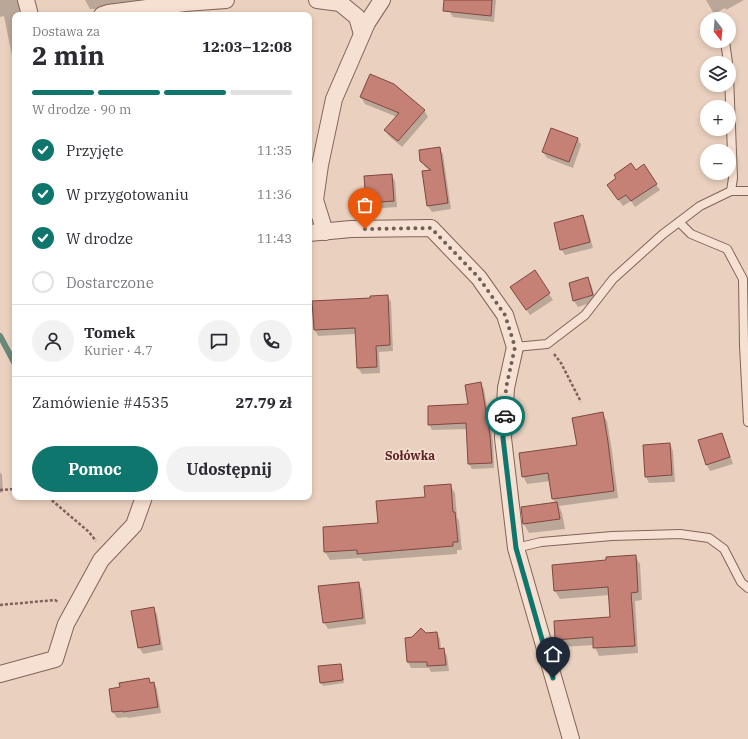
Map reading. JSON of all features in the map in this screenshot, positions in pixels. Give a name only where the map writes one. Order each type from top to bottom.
[{"type":"street","points":[[26,0],[29,12]]},
{"type":"street","points":[[114,12],[166,3],[226,0]]},
{"type":"street","points":[[317,0],[340,3],[357,17],[362,34]]},
{"type":"street","points":[[382,0],[362,34],[334,99],[320,165],[315,200],[317,233],[351,230],[431,228],[479,278],[505,315],[515,347],[506,388],[503,438],[516,548],[571,739]]},
{"type":"street","points":[[0,674],[55,659],[66,624],[72,612],[101,560],[134,525],[143,500]]},
{"type":"lane","points":[[730,92],[733,178],[731,190]]},
{"type":"lane","points":[[515,347],[547,344],[585,315],[613,279],[663,234],[700,206],[731,190],[748,190]]},
{"type":"lane","points":[[680,222],[691,234],[727,249],[743,280],[744,346],[748,422]]},
{"type":"lane","points":[[516,548],[541,542],[612,536],[680,534],[709,538],[724,549],[741,582],[748,588]]},
{"type":"path","points":[[547,344],[561,364],[581,402]]},
{"type":"path","points":[[0,490],[12,489]]},
{"type":"path","points":[[52,500],[89,532],[107,554]]},
{"type":"path","points":[[0,605],[55,600],[72,612]]},
{"type":"building","points":[[444,0],[492,0],[491,16],[443,11]]},
{"type":"building","points":[[370,74],[394,84],[425,110],[398,141],[384,130],[399,113],[360,97]]},
{"type":"building","points":[[551,128],[578,138],[569,162],[542,152]]},
{"type":"building","points":[[440,147],[448,203],[427,206],[422,171],[431,170],[420,161],[419,150]]},
{"type":"building","points":[[631,163],[636,170],[644,164],[657,184],[631,201],[626,195],[618,200],[607,185],[616,178],[614,175]]},
{"type":"building","points":[[392,174],[394,201],[366,203],[364,176]]},
{"type":"building","points":[[583,215],[590,242],[560,250],[554,223]]},
{"type":"building","points":[[535,270],[550,293],[526,310],[510,287]]},
{"type":"building","points":[[588,277],[593,295],[573,301],[569,283]]},
{"type":"building","points":[[388,295],[390,345],[376,346],[377,367],[357,368],[355,328],[314,330],[312,301],[370,298],[370,296]]},
{"type":"building","points":[[481,382],[490,435],[492,463],[468,464],[466,423],[428,425],[428,406],[468,404],[465,385]]},
{"type":"building","points":[[603,412],[614,491],[552,499],[548,473],[522,477],[519,453],[577,445],[572,418]]},
{"type":"building","points":[[722,433],[730,457],[706,465],[698,440]]},
{"type":"building","points":[[670,443],[672,475],[645,477],[643,445]]},
{"type":"building","points":[[451,484],[453,512],[455,512],[458,542],[453,542],[453,546],[357,554],[357,550],[324,552],[323,527],[378,523],[376,501],[425,497],[424,486]]},
{"type":"building","points":[[557,502],[560,519],[523,524],[521,507]]},
{"type":"building","points":[[636,555],[638,592],[631,593],[635,646],[593,648],[593,637],[555,640],[554,621],[610,617],[608,587],[554,591],[552,565],[606,560],[606,557]]},
{"type":"building","points":[[359,582],[363,618],[323,623],[318,586]]},
{"type":"building","points":[[154,607],[160,644],[138,648],[131,611]]},
{"type":"building","points":[[421,628],[426,633],[437,632],[439,649],[444,648],[446,665],[427,666],[427,662],[407,662],[405,638],[412,637]]},
{"type":"building","points":[[341,664],[343,680],[320,683],[318,666]]},
{"type":"building","points":[[149,678],[150,683],[154,682],[158,707],[112,712],[109,689],[120,687],[119,683]]},
{"type":"waterway","points":[[0,336],[12,358]]},
{"type":"way so far","points":[[365,229],[431,228],[479,278],[505,315],[515,347],[506,388],[505,416]]},
{"type":"district","name":"Sołówka","points":[[410,455]]},
{"type":"route","points":[[505,416],[503,438],[516,548],[553,678]]}]
